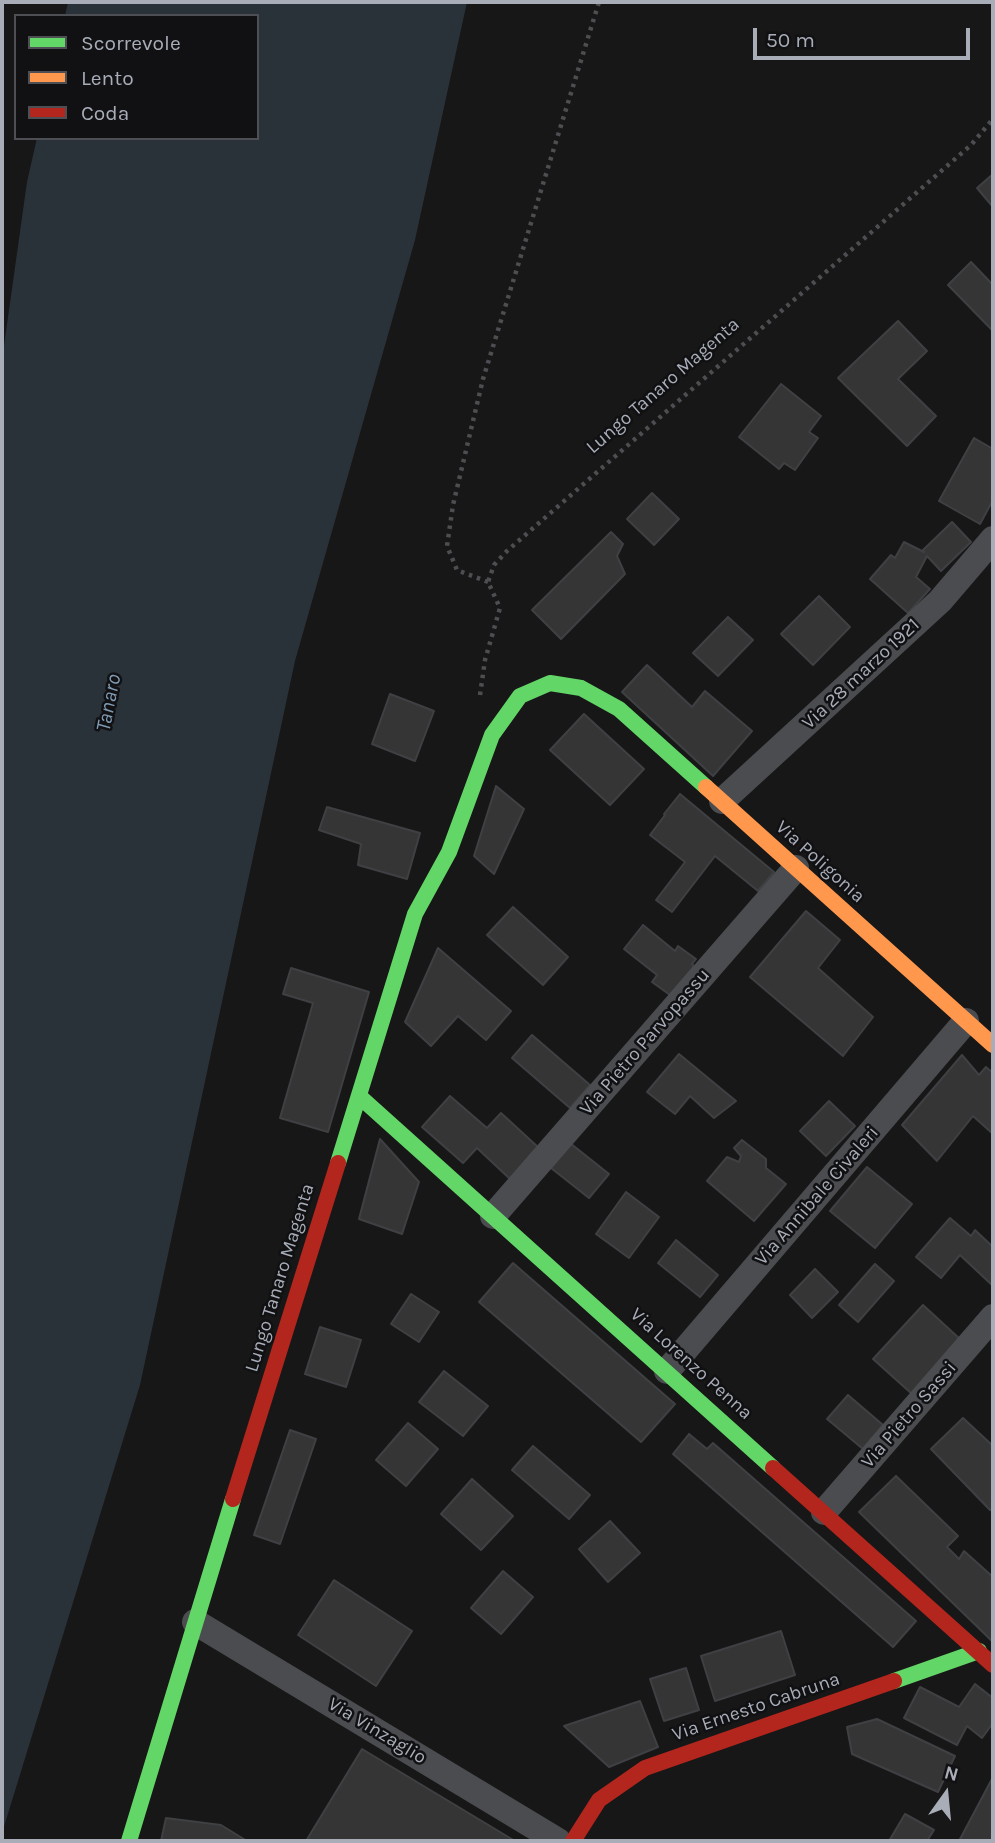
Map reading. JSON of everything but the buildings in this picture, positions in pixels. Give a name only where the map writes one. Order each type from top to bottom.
[{"type":"street","name":"Via 28 marzo 1921","points":[[722,801],[940,601],[993,539]]},
{"type":"street","name":"Lungo Tanaro Magenta","points":[[130,1841],[195,1622],[415,914],[449,852],[492,735],[520,696],[550,683],[581,688],[620,709]]},
{"type":"street","name":"Via Poligonia","points":[[620,709],[993,1045]]},
{"type":"street","name":"Via Pietro Parvopassu","points":[[493,1216],[796,868]]},
{"type":"street","name":"Via Annibale Civaleri","points":[[667,1371],[966,1021]]},
{"type":"street","name":"Via Lorenzo Penna","points":[[359,1096],[993,1665]]},
{"type":"street","name":"Via Pietro Sassi","points":[[824,1512],[993,1317]]},
{"type":"street","name":"Via Vinzaglio","points":[[195,1622],[558,1841]]},
{"type":"street","name":"Via Ernesto Cabruna","points":[[573,1841],[599,1800],[645,1768],[979,1651]]},
{"type":"path","points":[[492,735],[479,712],[485,660],[500,608],[488,582],[457,570],[447,546],[453,505],[483,379],[599,2]]},
{"type":"path","name":"Lungo Tanaro Magenta","points":[[488,582],[494,565],[507,551],[971,145],[993,119]]},
{"type":"water","name":"Tanaro","points":[[68,2],[467,2],[415,240],[295,661],[140,1385],[2,1833],[2,360],[27,182],[37,140],[259,140],[259,14],[65,14]]},
{"type":"traffic: fast","points":[[338,1163],[415,914],[449,852],[492,735],[520,696],[550,683],[581,688],[619,709],[706,787]]},
{"type":"traffic: fast","points":[[359,1096],[773,1468]]},
{"type":"traffic: fast","points":[[129,1841],[233,1499]]},
{"type":"traffic: fast","points":[[894,1681],[979,1651]]},
{"type":"traffic: slow","points":[[706,787],[993,1045]]},
{"type":"traffic: jam","points":[[233,1499],[338,1163]]},
{"type":"traffic: jam","points":[[773,1468],[993,1665]]},
{"type":"traffic: jam","points":[[573,1841],[599,1800],[645,1768],[894,1681]]}]
